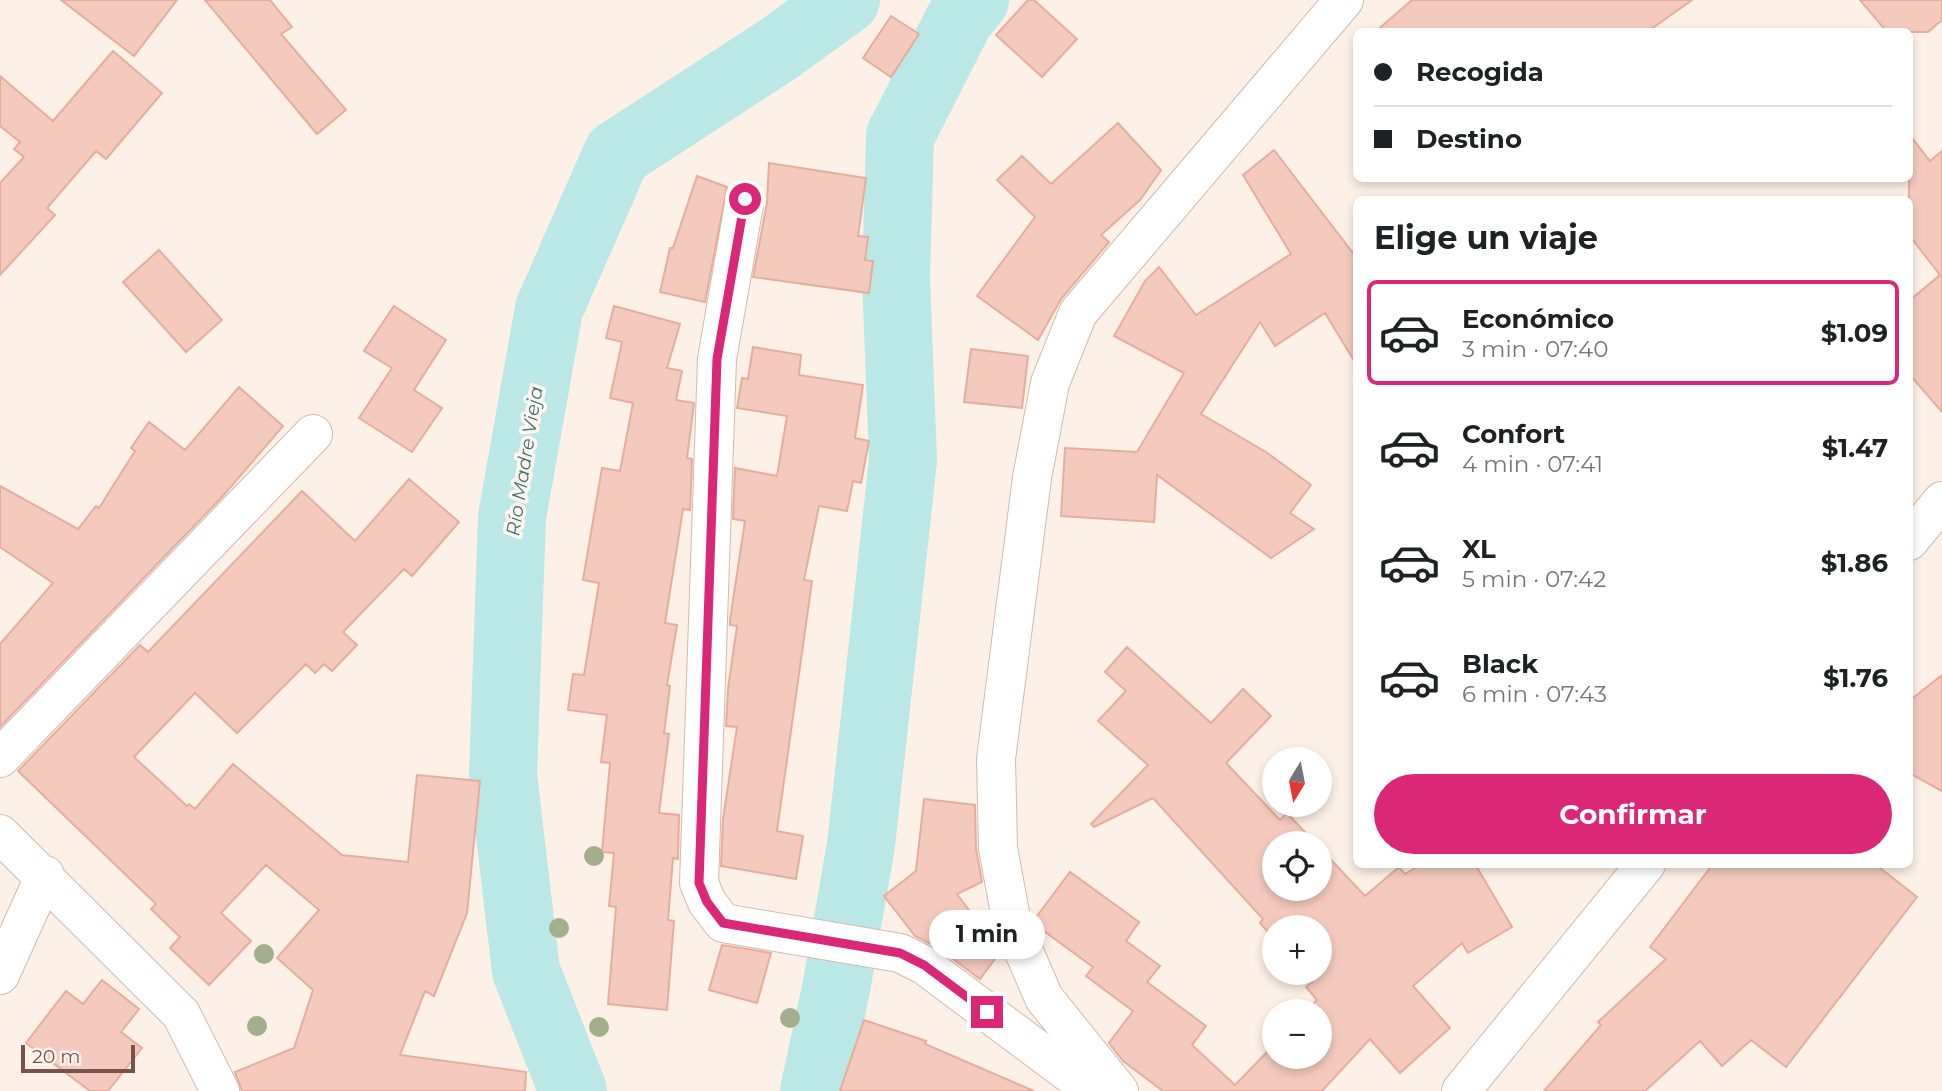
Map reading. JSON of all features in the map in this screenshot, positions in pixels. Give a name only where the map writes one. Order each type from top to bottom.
[{"type":"street","points":[[1119,1091],[1044,998],[1013,924],[998,848],[996,759],[1032,478],[1050,383],[1078,313],[1344,0]]},
{"type":"street","points":[[745,199],[717,359],[699,883],[707,902],[723,923],[900,953],[924,965],[1093,1091]]},
{"type":"street","points":[[0,758],[313,434]]},
{"type":"street","points":[[1913,536],[1942,500]]},
{"type":"street","points":[[0,834],[45,875],[181,1014],[220,1091]]},
{"type":"street","points":[[1461,1091],[1643,868]]},
{"type":"street","points":[[0,975],[45,875]]},
{"type":"building","points":[[61,0],[177,0],[134,56]]},
{"type":"building","points":[[205,0],[270,0],[292,27],[281,34],[346,110],[317,134]]},
{"type":"building","points":[[1028,0],[1034,0],[1077,39],[1042,77],[996,35]]},
{"type":"building","points":[[1412,0],[1692,0],[1653,28],[1380,28]]},
{"type":"building","points":[[1860,0],[1942,0],[1942,20],[1928,32],[1913,32],[1913,28],[1884,28]]},
{"type":"building","points":[[891,16],[919,34],[891,77],[863,58]]},
{"type":"building","points":[[113,51],[162,93],[106,159],[96,151],[47,208],[55,215],[0,275],[0,183],[24,157],[14,149],[20,142],[0,126],[0,76],[53,121]]},
{"type":"building","points":[[1118,123],[1161,170],[1140,200],[1101,235],[1109,242],[1061,299],[1038,340],[977,296],[1035,217],[997,180],[1022,156],[1051,184]]},
{"type":"building","points":[[1913,139],[1930,161],[1942,151],[1942,412],[1913,379],[1913,298],[1940,275],[1913,240],[1913,196],[1909,196],[1909,182],[1913,182]]},
{"type":"building","points":[[1274,150],[1353,253],[1353,359],[1325,313],[1275,346],[1260,322],[1201,414],[1266,452],[1311,485],[1290,513],[1314,529],[1271,558],[1157,475],[1154,522],[1061,516],[1065,448],[1137,452],[1184,373],[1114,336],[1145,281],[1159,267],[1196,315],[1291,254],[1243,175]]},
{"type":"building","points":[[769,163],[866,178],[858,236],[868,237],[865,260],[873,261],[869,293],[753,277],[767,203]]},
{"type":"building","points":[[697,176],[727,187],[705,302],[660,292],[670,248],[673,248]]},
{"type":"building","points":[[159,250],[222,320],[186,352],[123,282]]},
{"type":"building","points":[[394,306],[446,340],[414,390],[442,408],[412,452],[359,418],[392,368],[364,351]]},
{"type":"building","points":[[614,306],[680,324],[667,368],[682,371],[676,400],[694,403],[687,458],[692,459],[690,510],[683,509],[665,623],[677,625],[667,685],[670,686],[664,733],[669,734],[659,813],[679,815],[678,859],[673,858],[668,920],[674,921],[667,1010],[608,1004],[616,907],[609,906],[614,853],[602,852],[610,763],[601,762],[607,715],[568,710],[573,674],[584,675],[599,583],[583,580],[602,468],[620,471],[633,403],[610,398],[622,342],[606,338]]},
{"type":"building","points":[[753,347],[801,355],[799,375],[863,385],[855,438],[869,441],[861,483],[853,481],[847,511],[819,506],[804,580],[812,581],[777,831],[803,836],[796,879],[721,866],[723,819],[737,727],[726,726],[737,626],[730,625],[730,620],[745,521],[733,519],[735,468],[777,476],[787,416],[737,408],[742,378],[748,379]]},
{"type":"building","points":[[971,349],[1028,356],[1022,408],[964,402]]},
{"type":"building","points":[[239,387],[283,426],[222,497],[0,727],[0,644],[53,583],[0,547],[0,486],[78,529],[96,506],[99,508],[135,451],[131,448],[149,422],[185,450]]},
{"type":"building","points":[[409,479],[459,522],[412,576],[404,569],[343,632],[357,645],[332,671],[324,664],[315,673],[306,664],[237,733],[195,693],[134,757],[187,806],[189,804],[195,809],[233,764],[342,855],[408,862],[417,775],[480,781],[467,913],[434,996],[425,991],[400,1055],[526,1072],[525,1091],[242,1091],[235,1072],[294,1048],[313,990],[277,958],[319,910],[266,865],[221,913],[251,941],[209,985],[170,948],[180,937],[151,909],[156,904],[18,771],[140,645],[148,652],[302,491],[355,541]]},
{"type":"building","points":[[1127,647],[1211,723],[1243,689],[1271,716],[1226,763],[1262,801],[1262,817],[1277,817],[1280,820],[1291,817],[1304,831],[1262,831],[1262,901],[1332,901],[1332,861],[1365,896],[1398,868],[1405,874],[1415,868],[1477,868],[1512,927],[1468,953],[1462,943],[1413,986],[1450,1028],[1400,1073],[1370,1039],[1322,1091],[1163,1091],[1123,1061],[1109,1043],[1133,1011],[1086,976],[1093,967],[1037,926],[1034,920],[1070,872],[1139,922],[1126,941],[1160,966],[1147,982],[1206,1026],[1192,1045],[1235,1085],[1262,1057],[1262,1069],[1332,1069],[1332,999],[1316,999],[1306,987],[1332,985],[1332,915],[1262,915],[1262,918],[1153,798],[1094,827],[1091,824],[1148,765],[1098,721],[1126,691],[1105,672]]},
{"type":"building","points":[[1942,675],[1942,791],[1913,775],[1913,698]]},
{"type":"building","points":[[924,799],[975,805],[976,849],[982,882],[957,894],[1000,952],[980,979],[937,947],[915,936],[884,896],[916,871]]},
{"type":"building","points":[[1710,868],[1880,868],[1917,897],[1786,1067],[1751,1040],[1722,1066],[1700,1041],[1645,1091],[1544,1091],[1601,1025],[1598,1022],[1666,959],[1650,947]]},
{"type":"building","points":[[722,945],[771,953],[757,1003],[709,990]]},
{"type":"building","points":[[102,980],[139,1009],[121,1032],[142,1048],[108,1091],[90,1091],[26,1043],[66,991],[83,1004]]},
{"type":"building","points":[[864,1020],[926,1041],[925,1044],[1034,1091],[840,1091]]},
{"type":"waterway","name":"Río Madre Vieja","points":[[573,1091],[526,971],[503,775],[512,517],[549,309],[617,154],[777,50],[846,0]]},
{"type":"waterway","points":[[814,1091],[836,989],[861,845],[903,460],[896,277],[900,136],[959,20],[975,0]]},
{"type":"route","points":[[745,199],[717,359],[699,883],[707,902],[723,923],[900,953],[924,965],[987,1012]]}]
